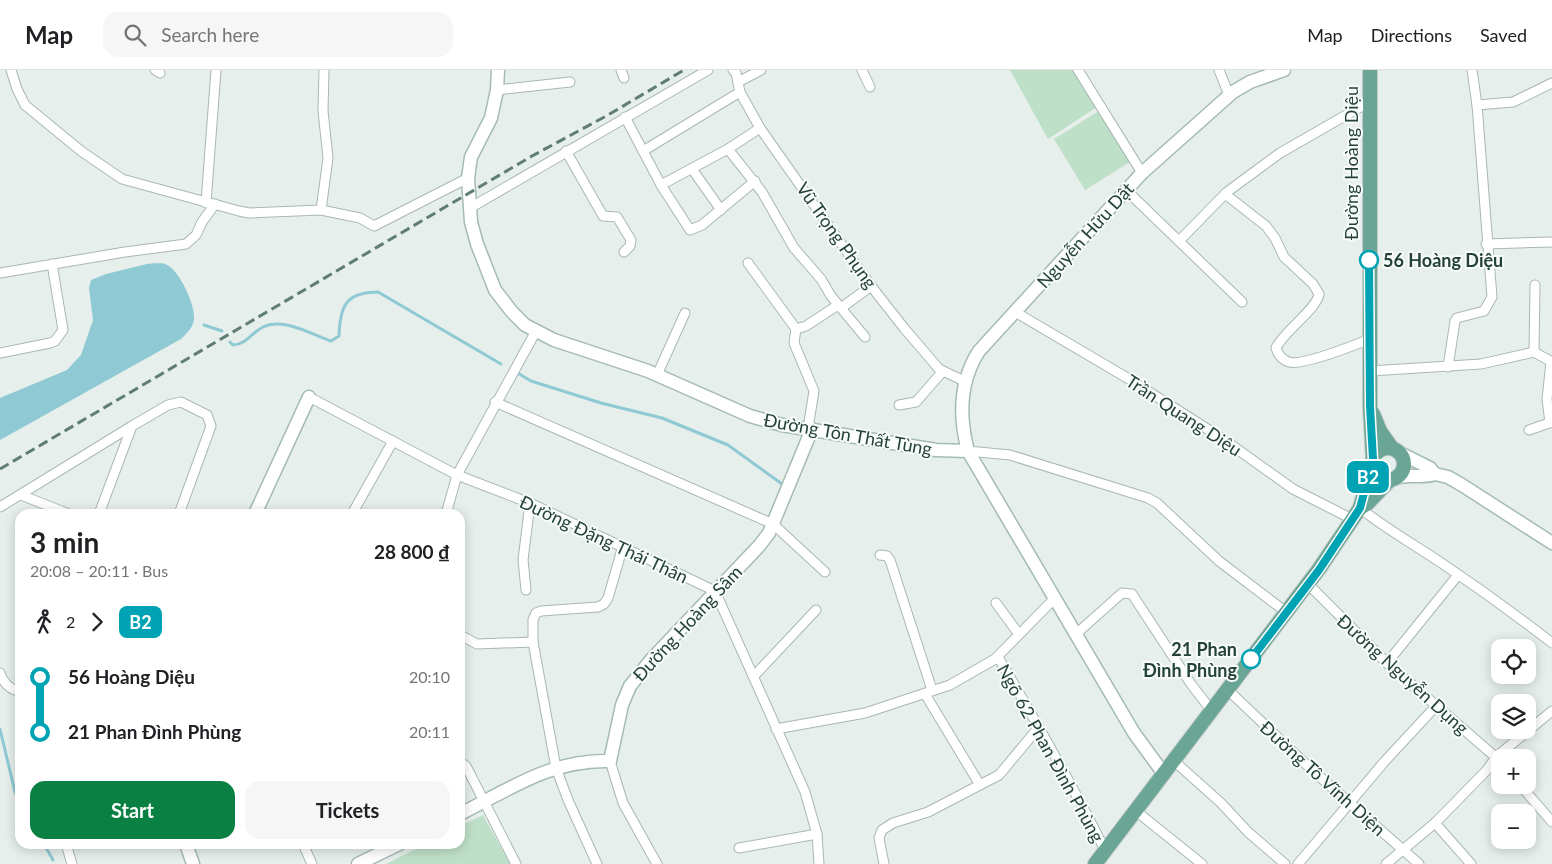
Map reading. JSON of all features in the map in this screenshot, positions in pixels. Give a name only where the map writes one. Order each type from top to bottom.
[{"type":"main road","name":"Đường Hoàng Diệu","points":[[1356,514],[1372,462],[1370,406],[1370,70]]},
{"type":"main road","name":"Đường Hoàng Diệu","points":[[1370,406],[1380,431],[1396,451]]},
{"type":"main road","points":[[1095,864],[1308,584],[1356,514],[1393,479],[1403,468],[1396,451],[1380,450],[1372,462],[1377,475],[1393,479]]},
{"type":"street","points":[[11,70],[25,105],[111,172],[137,185],[249,213],[322,210],[360,218],[374,226],[385,223],[468,178]]},
{"type":"street","points":[[0,273],[186,244],[196,235],[211,204],[216,70]]},
{"type":"street","points":[[322,210],[328,158],[323,111],[324,70]]},
{"type":"street","name":"Đường Tôn Thất Tùng","points":[[498,70],[498,90],[491,118],[471,157],[468,178],[470,208],[477,244],[495,290],[512,312],[536,331],[554,340],[656,375],[750,416],[810,429],[936,450],[968,451]]},
{"type":"street","points":[[470,208],[708,70]]},
{"type":"street","name":"Vũ Trọng Phụng","points":[[732,70],[738,82],[740,92],[760,128],[871,286],[904,328],[943,371],[964,381]]},
{"type":"street","points":[[738,82],[761,70]]},
{"type":"street","points":[[862,70],[870,87]]},
{"type":"street","points":[[1078,70],[1142,173]]},
{"type":"street","points":[[1219,70],[1229,95]]},
{"type":"street","name":"Nguyễn Hữu Dật","points":[[968,451],[962,428],[964,381],[969,367],[979,352],[1142,173],[1229,95],[1250,82],[1284,70]]},
{"type":"street","points":[[1448,367],[1455,321],[1457,318],[1484,311],[1490,304],[1492,297],[1486,244],[1478,105],[1472,70]]},
{"type":"street","points":[[498,90],[570,82]]},
{"type":"street","points":[[1478,105],[1513,102],[1552,83]]},
{"type":"street","points":[[644,151],[740,92]]},
{"type":"street","points":[[1179,242],[1225,194],[1280,152],[1369,102]]},
{"type":"street","points":[[625,117],[661,185],[690,230],[702,225],[755,181]]},
{"type":"street","points":[[661,185],[728,149],[760,128]]},
{"type":"street","points":[[728,149],[740,167],[755,181],[794,248],[821,279],[840,307],[865,337]]},
{"type":"street","points":[[566,151],[603,216],[617,217],[631,240],[630,246],[624,252]]},
{"type":"street","points":[[692,169],[721,210]]},
{"type":"street","points":[[1126,190],[1242,302]]},
{"type":"street","points":[[1225,194],[1266,226],[1290,265],[1313,284],[1319,294],[1316,305],[1305,313],[1278,342],[1276,348],[1282,358],[1291,363],[1305,360],[1370,339]]},
{"type":"street","points":[[1486,244],[1552,242]]},
{"type":"street","points":[[748,263],[796,329],[794,343],[814,391],[810,429]]},
{"type":"street","points":[[0,353],[50,343],[60,336],[63,330],[52,264]]},
{"type":"street","points":[[1534,352],[1535,285]]},
{"type":"street","points":[[796,329],[806,326],[840,307],[871,286]]},
{"type":"street","name":"Trần Quang Diệu","points":[[1015,312],[1137,384],[1223,439],[1293,489],[1384,527],[1458,575],[1552,643]]},
{"type":"street","points":[[656,375],[685,313]]},
{"type":"street","points":[[447,509],[457,474],[495,402],[536,331]]},
{"type":"street","points":[[1370,371],[1481,364],[1534,352],[1552,362],[1548,399],[1551,422],[1529,430]]},
{"type":"street","points":[[899,405],[916,402],[943,371]]},
{"type":"street","points":[[257,509],[309,397]]},
{"type":"street","name":"Đường Đặng Thái Thân","points":[[309,397],[457,474],[530,503],[623,546],[715,592]]},
{"type":"street","points":[[0,507],[168,405],[181,402],[207,416],[211,426],[181,509]]},
{"type":"street","points":[[495,402],[773,524],[825,572]]},
{"type":"street","points":[[100,509],[132,426]]},
{"type":"street","name":"Đường Hoàng Sâm","points":[[610,761],[622,705],[630,686],[759,546],[773,524],[810,429]]},
{"type":"street","points":[[355,509],[393,441]]},
{"type":"street","points":[[968,451],[1134,733],[1164,774]]},
{"type":"street","points":[[968,451],[1010,455],[1148,498],[1157,503],[1228,569],[1286,612]]},
{"type":"street","points":[[1396,451],[1430,468],[1435,474],[1455,481],[1552,543]]},
{"type":"street","points":[[1393,479],[1409,475],[1429,476],[1435,474]]},
{"type":"street","points":[[21,495],[56,509]]},
{"type":"street","points":[[526,590],[523,560],[530,503]]},
{"type":"street","points":[[598,864],[568,800],[556,768],[533,642],[533,620],[536,613],[542,611],[598,607],[604,604],[608,598],[623,546]]},
{"type":"street","points":[[880,555],[887,556],[890,560],[929,692],[980,785]]},
{"type":"street","points":[[1387,663],[1458,575]]},
{"type":"street","name":"Đường Nguyễn Dụng","points":[[1308,584],[1387,663],[1491,753]]},
{"type":"street","points":[[715,592],[805,792],[816,834],[820,864]]},
{"type":"street","points":[[1076,634],[1122,594],[1132,594],[1191,684],[1211,710]]},
{"type":"street","name":"Ngõ 62 Phan Đình Phùng","points":[[776,729],[865,713],[950,685],[994,659],[1054,599]]},
{"type":"street","points":[[996,603],[1018,633]]},
{"type":"street","points":[[754,676],[816,610]]},
{"type":"street","points":[[465,638],[477,644],[533,642]]},
{"type":"street","name":"Ngõ 62 Phan Đình Phùng","points":[[994,659],[998,658],[1039,728],[1105,850]]},
{"type":"street","points":[[0,673],[2,680],[15,690]]},
{"type":"street","name":"Đường Tô Vĩnh Diện","points":[[1228,690],[1349,803],[1419,864]]},
{"type":"street","points":[[1298,864],[1349,803],[1436,706]]},
{"type":"street","points":[[1510,749],[1551,713]]},
{"type":"street","points":[[884,864],[879,844],[879,834],[882,830],[898,820],[937,808],[999,776],[1039,728]]},
{"type":"street","points":[[465,812],[542,772],[570,764],[610,761],[623,803],[657,864]]},
{"type":"street","points":[[1174,761],[1221,803],[1248,832],[1285,864]]},
{"type":"street","points":[[465,765],[516,864]]},
{"type":"street","points":[[1386,864],[1435,823],[1491,766]]},
{"type":"street","points":[[1528,794],[1552,822]]},
{"type":"street","points":[[1136,811],[1202,864]]},
{"type":"street","points":[[1435,823],[1472,864]]},
{"type":"street","points":[[739,848],[816,834]]},
{"type":"street","points":[[68,849],[72,864]]},
{"type":"street","points":[[188,849],[193,864]]},
{"type":"street","points":[[306,849],[312,864]]},
{"type":"street","points":[[358,864],[389,849]]},
{"type":"green space","points":[[1010,70],[1075,70],[1097,107],[1048,139]]},
{"type":"green space","points":[[1099,111],[1130,162],[1085,190],[1054,139]]},
{"type":"green space","points":[[483,815],[510,864],[386,864],[416,849],[465,849],[465,824]]},
{"type":"water","points":[[147,264],[165,264],[172,268],[181,280],[189,295],[193,310],[194,320],[188,332],[181,339],[0,440],[0,398],[67,370],[81,355],[93,320],[89,288],[91,280],[106,274]]},
{"type":"waterway","points":[[230,342],[233,345],[242,343],[255,332],[271,324],[288,325],[331,341],[339,336],[341,317],[346,303],[358,295],[378,292],[501,364]]},
{"type":"waterway","points":[[204,325],[222,331]]},
{"type":"waterway","points":[[516,372],[531,381],[601,403],[662,418],[728,445],[782,484]]},
{"type":"waterway","points":[[0,729],[15,792]]},
{"type":"waterway","points":[[47,849],[53,860]]},
{"type":"railway","points":[[0,469],[532,156],[608,115],[684,70]]},
{"type":"bus line","name":"B2","points":[[1251,659],[1319,570],[1360,508],[1373,459],[1370,406],[1369,260]]},
{"type":"place","name":"56 Hoàng Diệu","points":[[1369,260]]},
{"type":"place","name":"21 Phan Đình Phùng","points":[[1251,659]]}]
